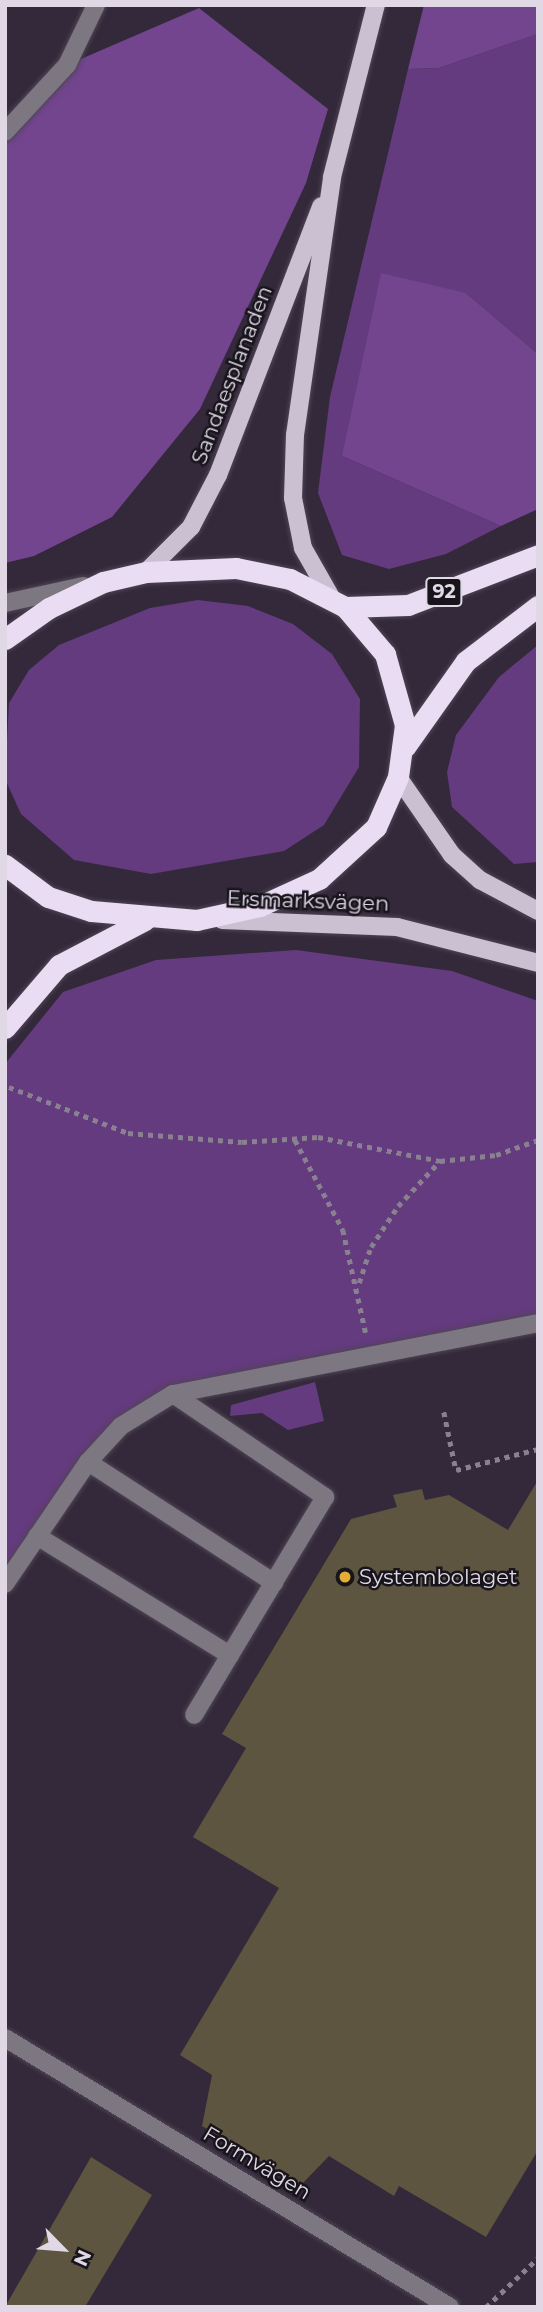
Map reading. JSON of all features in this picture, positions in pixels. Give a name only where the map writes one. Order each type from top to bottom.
[{"type":"highway","name":"92","points":[[339,603],[408,605],[538,555]]},
{"type":"highway","points":[[5,639],[49,608],[103,582],[146,572],[236,568],[290,579],[339,603],[385,654],[396,678],[404,749],[398,777],[376,827],[319,879],[260,906],[197,920],[145,920],[48,897],[5,865]]},
{"type":"highway","points":[[404,749],[466,661],[538,606]]},
{"type":"highway","points":[[5,1028],[59,965],[145,920]]},
{"type":"main road","name":"Sandaesplanaden","points":[[339,603],[312,573],[293,498],[295,435],[332,177],[376,5]]},
{"type":"main road","name":"Sandaesplanaden","points":[[146,572],[191,527],[218,475],[332,177]]},
{"type":"main road","points":[[398,777],[452,855],[480,880],[538,911]]},
{"type":"main road","name":"Ersmarksvägen","points":[[197,920],[397,926],[538,963]]},
{"type":"street","points":[[5,132],[67,65],[96,5]]},
{"type":"street","points":[[5,603],[103,582]]},
{"type":"street","points":[[5,1584],[88,1462],[121,1426],[173,1394],[538,1323]]},
{"type":"street","points":[[173,1394],[326,1497],[194,1715]]},
{"type":"street","points":[[88,1462],[274,1583]]},
{"type":"street","points":[[37,1536],[230,1655]]},
{"type":"street","name":"Formvägen","points":[[5,2038],[450,2307]]},
{"type":"path","points":[[9,1087],[128,1133],[341,1140],[440,1161],[496,1155],[538,1140]]},
{"type":"path","points":[[295,1140],[343,1230],[359,1284],[369,1357]]},
{"type":"path","points":[[359,1284],[391,1216],[440,1161]]},
{"type":"path","points":[[444,1412],[456,1470],[538,1449]]},
{"type":"path","points":[[486,2307],[538,2258]]},
{"type":"shaded area","points":[[424,5],[538,5],[538,34],[439,68],[408,69]]},
{"type":"shaded area","points":[[199,8],[328,109],[306,183],[200,409],[112,517],[34,556],[5,563],[5,132],[67,65]]},
{"type":"shaded area","points":[[538,34],[538,354],[466,293],[342,456],[501,526],[446,554],[389,569],[342,555],[318,493],[330,397],[408,69],[439,68]]},
{"type":"shaded area","points":[[381,273],[466,293],[538,354],[538,509],[501,526],[342,456]]},
{"type":"shaded area","points":[[198,600],[248,606],[293,624],[332,654],[360,699],[359,767],[324,825],[284,851],[151,874],[74,860],[21,814],[5,779],[9,703],[29,670],[59,645],[150,608]]},
{"type":"shaded area","points":[[538,645],[538,862],[514,864],[452,807],[447,772],[456,735],[499,677]]},
{"type":"shaded area","points":[[296,950],[452,971],[538,1001],[538,1323],[173,1394],[121,1426],[5,1584],[5,1064],[63,992],[156,960]]},
{"type":"shaded area","points":[[315,1382],[324,1421],[288,1430],[262,1413],[230,1416],[231,1405]]},
{"type":"building","points":[[538,1480],[538,2150],[486,2237],[399,2186],[394,2196],[329,2156],[301,2185],[202,2126],[212,2075],[180,2055],[279,1888],[193,1837],[246,1748],[222,1734],[351,1519],[397,1507],[393,1495],[422,1489],[425,1500],[449,1495],[508,1530]]},
{"type":"building","points":[[91,2157],[152,2195],[85,2307],[5,2307]]},
{"type":"place","name":"Systembolaget","points":[[345,1577]]}]
